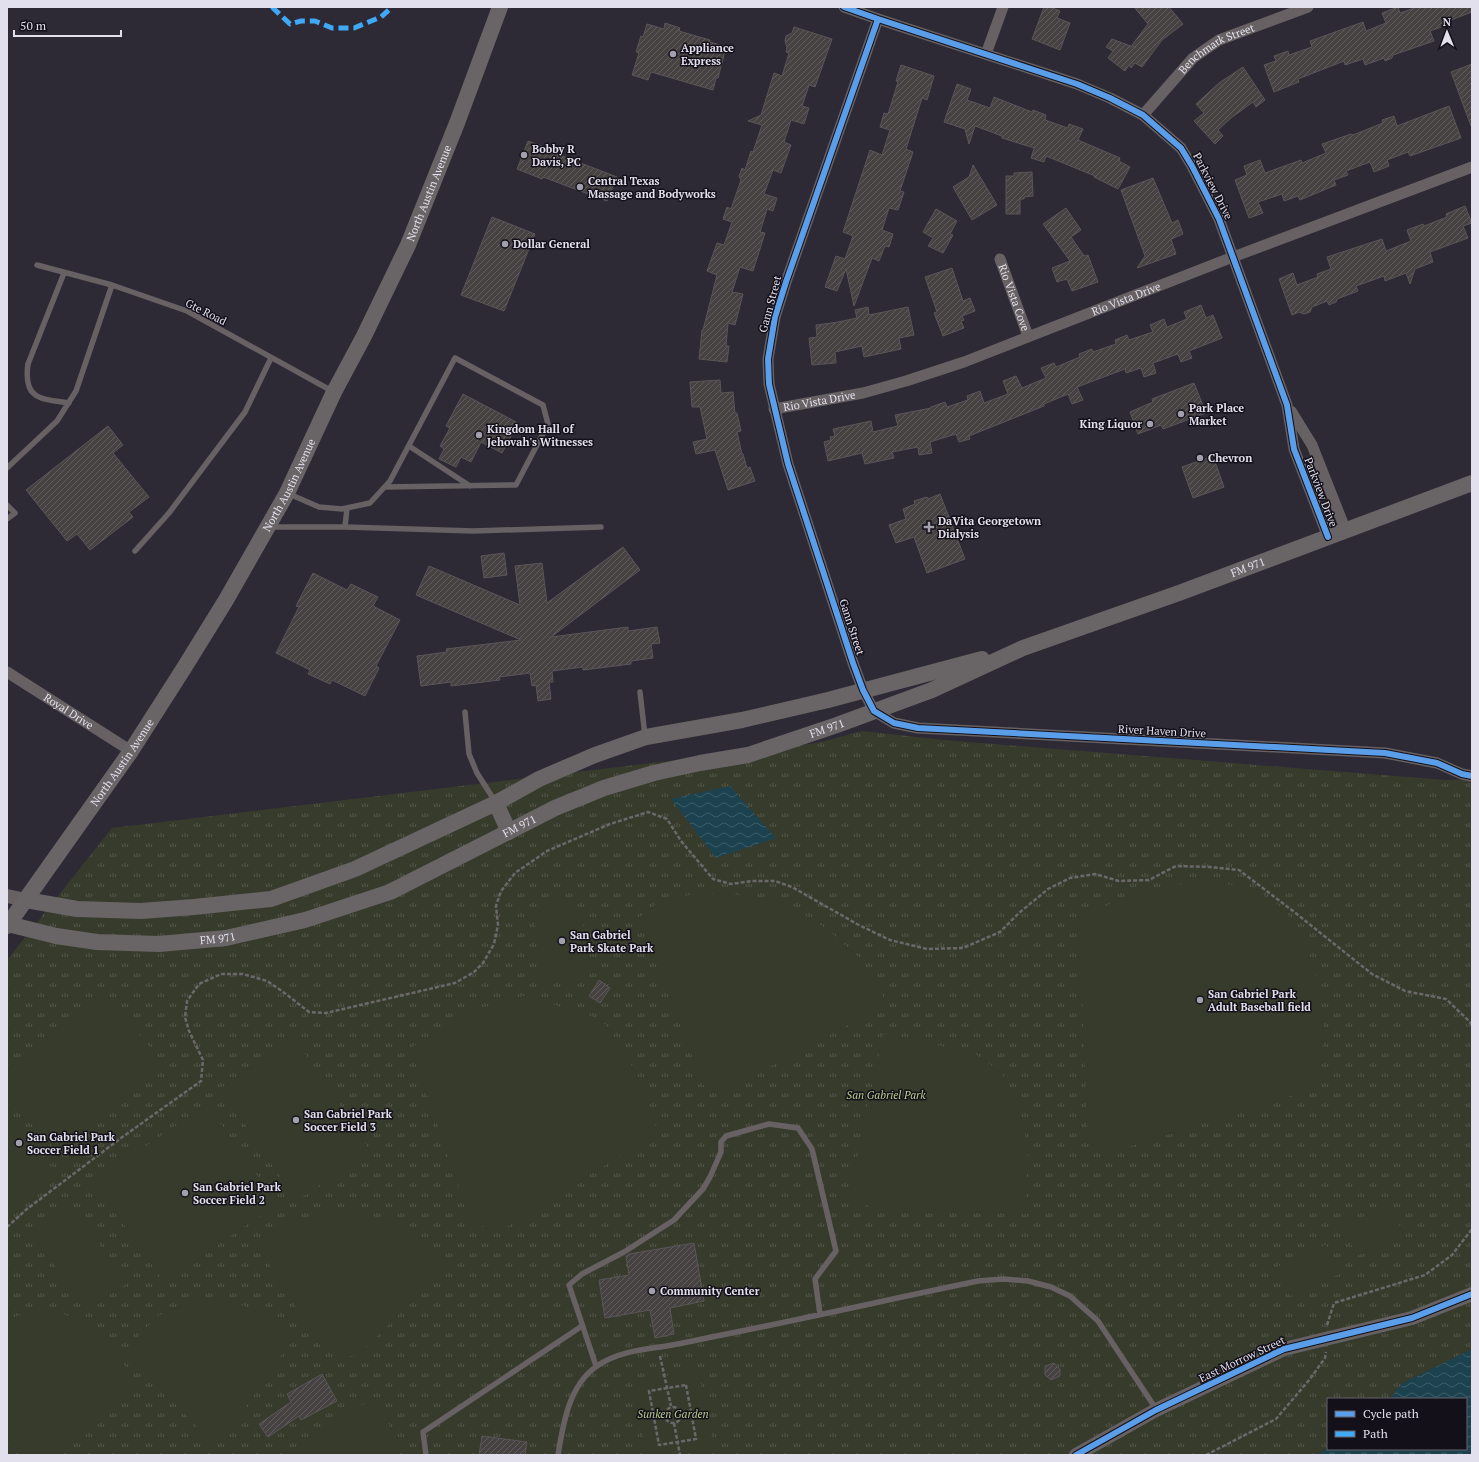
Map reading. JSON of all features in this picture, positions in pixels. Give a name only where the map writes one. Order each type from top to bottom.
[{"type":"main road","name":"North Austin Avenue","points":[[8,924],[131,751],[222,606],[287,493],[334,392],[364,336],[408,245],[457,123],[500,7]]},
{"type":"main road","name":"FM 971","points":[[26,900],[77,909],[141,912],[194,908],[271,899],[355,869],[496,803],[539,779],[595,754],[646,737],[742,720],[1024,648],[1179,593],[1472,483]]},
{"type":"main road","name":"FM 971","points":[[8,924],[56,936],[97,942],[159,944],[226,938],[305,920],[390,892],[555,808],[604,788],[654,773],[748,755],[932,690],[1024,648]]},
{"type":"main road","points":[[496,803],[509,832]]},
{"type":"street","name":"Parkview Drive","points":[[844,7],[1077,84],[1110,98],[1143,115],[1181,148],[1220,219],[1287,405],[1294,449],[1328,537]]},
{"type":"street","points":[[986,54],[1003,7]]},
{"type":"street","name":"Benchmark Street","points":[[1143,115],[1193,58],[1219,40],[1308,7]]},
{"type":"street","name":"Gann Street","points":[[864,690],[853,663],[788,464],[768,384],[768,359],[775,317],[878,19]]},
{"type":"street","name":"Rio Vista Drive","points":[[774,409],[863,393],[964,362],[1233,257],[1472,167]]},
{"type":"street","name":"Rio Vista Cove","points":[[1000,259],[1028,336]]},
{"type":"street","name":"Parkview Drive","points":[[1287,405],[1312,445],[1346,531]]},
{"type":"street","name":"Royal Drive","points":[[7,672],[131,751]]},
{"type":"street","points":[[864,690],[874,711]]},
{"type":"street","name":"River Haven Drive","points":[[874,711],[894,723],[918,728],[1386,753],[1437,763],[1467,775],[1472,785]]},
{"type":"street","points":[[7,896],[26,900]]},
{"type":"street","name":"East Morrow Street","points":[[1076,1455],[1156,1410],[1284,1349],[1412,1318],[1472,1294]]},
{"type":"lane","name":"Gte Road","points":[[37,265],[112,285],[187,311],[334,392]]},
{"type":"lane","points":[[64,273],[28,364],[26,374],[29,384],[37,397],[45,400],[69,403]]},
{"type":"lane","points":[[7,468],[57,421],[76,391],[112,285]]},
{"type":"lane","points":[[135,551],[170,513],[245,412],[271,358]]},
{"type":"lane","points":[[287,493],[320,507],[347,508],[370,503],[390,481],[454,358],[543,405],[548,424],[516,485],[385,487]]},
{"type":"lane","points":[[409,446],[470,486]]},
{"type":"lane","points":[[7,505],[15,513],[7,519]]},
{"type":"lane","points":[[345,527],[347,508]]},
{"type":"lane","points":[[267,526],[474,531],[601,527]]},
{"type":"lane","points":[[640,692],[646,737]]},
{"type":"lane","points":[[465,712],[469,754],[477,773],[496,803]]},
{"type":"lane","points":[[596,1366],[569,1285],[582,1274],[624,1252],[674,1220],[703,1189],[721,1152],[721,1142],[726,1136],[769,1124],[798,1128],[812,1149],[836,1251],[815,1279],[820,1314]]},
{"type":"lane","points":[[558,1455],[562,1430],[573,1395],[583,1379],[596,1366],[609,1358],[627,1353],[658,1348],[978,1281],[1003,1279],[1028,1281],[1051,1287],[1070,1296],[1098,1321],[1156,1410]]},
{"type":"lane","points":[[426,1455],[423,1432],[582,1326]]},
{"type":"path","points":[[7,1227],[27,1209],[121,1138],[201,1081],[203,1060],[189,1031],[185,1017],[187,1001],[199,984],[222,974],[243,974],[267,981],[309,1012],[326,1013],[455,983],[474,972],[483,963],[494,944],[498,925],[496,906],[501,891],[515,873],[547,851],[610,824],[648,812],[667,819],[681,841],[713,879],[731,884],[752,881],[775,882],[792,887],[857,924],[890,940],[928,949],[963,948],[1000,932],[1019,913],[1048,889],[1070,878],[1095,874],[1119,881],[1149,880],[1176,866],[1239,870],[1372,974],[1405,991],[1446,999],[1471,1023],[1472,1026]]},
{"type":"path","points":[[658,1348],[671,1406]]},
{"type":"path","points":[[686,1385],[696,1439],[659,1445],[649,1391],[667,1388],[686,1385]]},
{"type":"path","points":[[671,1406],[678,1408],[681,1413],[680,1418],[674,1423],[668,1422],[664,1418],[664,1412],[671,1406]]},
{"type":"path","points":[[674,1423],[680,1455]]},
{"type":"green space","name":"San Gabriel Park","points":[[862,731],[944,740],[1446,780],[1472,779],[1472,1349],[1403,1383],[1390,1398],[1327,1398],[1327,1449],[1317,1455],[7,1455],[7,960],[112,828],[817,743]]},
{"type":"green space","name":"San Gabriel Park Adult Baseball field","points":[[1202,881],[1252,888],[1285,910],[1303,937],[1315,970],[1324,1030],[1319,1087],[1109,1153],[1088,1143],[1079,921],[1117,900],[1143,890]]},
{"type":"green space","points":[[700,893],[744,895],[789,905],[827,929],[862,960],[887,1004],[723,1092],[703,1085],[640,917],[660,901]]},
{"type":"green space","name":"San Gabriel Park Skate Park","points":[[566,901],[576,905],[582,916],[589,958],[599,969],[576,980],[569,981],[555,981],[537,977],[542,967],[535,924],[537,914],[545,905]]},
{"type":"green space","points":[[524,996],[601,1019],[620,1045],[637,1075],[658,1132],[499,1232],[471,1222],[411,1048],[478,1009]]},
{"type":"green space","points":[[107,997],[164,1064],[57,1152],[7,1091],[7,1079]]},
{"type":"green space","points":[[883,1035],[972,1052],[1001,1072],[1017,1100],[1028,1147],[1025,1214],[870,1207],[853,1198],[852,1182]]},
{"type":"green space","name":"San Gabriel Park Soccer Field 3","points":[[295,1039],[370,1151],[296,1201],[221,1088]]},
{"type":"green space","name":"San Gabriel Park Soccer Field 2","points":[[207,1104],[277,1204],[164,1282],[94,1182]]},
{"type":"green space","name":"San Gabriel Park Soccer Field 1","points":[[7,1116],[54,1170],[7,1210]]},
{"type":"green space","points":[[1391,1205],[1404,1236],[1356,1256],[1343,1225]]},
{"type":"green space","points":[[73,1207],[126,1284],[86,1311],[33,1234]]},
{"type":"green space","points":[[341,1211],[382,1218],[411,1231],[429,1244],[448,1263],[357,1357],[324,1352],[256,1243],[277,1229],[301,1218]]},
{"type":"green space","points":[[1326,1245],[1339,1274],[1290,1296],[1277,1267]]},
{"type":"green space","points":[[195,1301],[237,1303],[270,1317],[293,1338],[226,1436],[207,1438],[130,1355],[135,1340],[157,1316]]},
{"type":"green space","points":[[28,1312],[64,1314],[103,1334],[120,1353],[132,1386],[47,1455],[26,1453],[7,1428],[7,1320]]},
{"type":"green space","name":"Sunken Garden","points":[[698,1370],[713,1446],[669,1455],[647,1455],[633,1382]]},
{"type":"green space","points":[[374,1398],[386,1414],[397,1455],[282,1455]]},
{"type":"water","points":[[730,786],[776,838],[716,858],[671,799]]},
{"type":"water","points":[[1472,1349],[1472,1455],[1317,1455],[1327,1449],[1327,1450],[1467,1450],[1467,1398],[1390,1398],[1403,1383]]},
{"type":"building","points":[[1044,7],[1050,7],[1060,11],[1057,18],[1070,23],[1060,50],[1032,39]]},
{"type":"building","points":[[1134,7],[1169,7],[1183,24],[1162,40],[1142,67],[1135,63],[1131,68],[1129,65],[1125,71],[1108,58],[1113,51],[1106,47],[1112,39],[1136,48],[1132,45],[1148,24]]},
{"type":"building","points":[[1398,7],[1400,13],[1417,7],[1472,7],[1472,12],[1443,23],[1444,26],[1430,31],[1434,41],[1393,55],[1392,58],[1385,61],[1384,58],[1365,65],[1363,59],[1345,65],[1344,61],[1298,79],[1299,82],[1274,92],[1264,65],[1276,61],[1274,56],[1288,51],[1289,55],[1312,47],[1310,41],[1363,22],[1366,31],[1386,23],[1382,13]]},
{"type":"building","points":[[665,23],[680,28],[679,31],[710,40],[710,42],[726,47],[718,78],[716,78],[713,90],[651,72],[648,80],[632,75],[639,53],[636,52],[647,24],[664,29]]},
{"type":"building","points":[[794,27],[832,39],[815,87],[809,85],[802,106],[809,108],[804,124],[791,120],[784,142],[791,145],[781,173],[773,170],[764,194],[777,198],[773,211],[767,209],[760,232],[765,233],[753,271],[740,267],[732,292],[743,294],[735,325],[728,323],[726,346],[729,346],[727,362],[699,359],[702,330],[717,275],[707,271],[717,243],[724,245],[732,222],[723,219],[727,207],[731,209],[741,180],[739,176],[742,168],[745,170],[762,125],[748,121],[761,115],[774,73],[782,76],[789,53],[786,52],[786,36],[792,33]]},
{"type":"building","points":[[1472,64],[1472,126],[1471,126],[1451,72]]},
{"type":"building","points":[[901,65],[934,76],[927,100],[922,98],[906,149],[913,152],[900,191],[904,192],[898,210],[889,208],[882,230],[893,234],[889,247],[885,246],[879,261],[872,258],[854,306],[846,269],[837,291],[825,287],[836,256],[845,259],[853,236],[843,232],[870,150],[882,155],[890,130],[880,127],[884,113],[888,114],[898,82],[896,81]]},
{"type":"building","points":[[1243,67],[1265,100],[1256,107],[1253,102],[1231,118],[1218,130],[1223,136],[1215,144],[1194,121],[1204,113],[1196,104],[1219,83]]},
{"type":"building","points":[[957,84],[971,89],[967,100],[990,108],[994,97],[1032,112],[1033,110],[1046,115],[1045,120],[1068,128],[1069,124],[1083,129],[1078,140],[1120,158],[1119,161],[1130,167],[1118,189],[1094,177],[1095,176],[1046,156],[1044,162],[1031,158],[1034,148],[1002,138],[1002,136],[975,126],[969,144],[965,129],[944,122]]},
{"type":"building","points":[[1449,106],[1461,138],[1410,156],[1408,152],[1387,160],[1389,166],[1374,172],[1370,162],[1346,171],[1348,175],[1334,180],[1336,185],[1300,200],[1298,196],[1284,201],[1282,194],[1258,202],[1263,213],[1249,218],[1235,180],[1247,175],[1244,166],[1260,160],[1265,173],[1301,160],[1302,163],[1326,153],[1322,144],[1351,134],[1353,135],[1383,123],[1382,120],[1394,116],[1397,126]]},
{"type":"building","points":[[528,141],[617,177],[607,201],[517,169]]},
{"type":"building","points":[[973,165],[997,205],[972,220],[953,187],[969,177]]},
{"type":"building","points":[[1032,172],[1033,196],[1020,199],[1020,214],[1006,214],[1006,176],[1014,176],[1014,173]]},
{"type":"building","points":[[1153,178],[1172,223],[1178,220],[1183,234],[1171,239],[1176,254],[1137,268],[1145,256],[1121,190]]},
{"type":"building","points":[[1465,206],[1472,223],[1463,226],[1468,238],[1430,252],[1433,262],[1415,269],[1410,284],[1406,273],[1385,281],[1384,276],[1356,286],[1358,291],[1337,299],[1336,302],[1329,305],[1327,301],[1312,307],[1310,312],[1304,314],[1299,312],[1292,315],[1279,279],[1293,273],[1297,285],[1318,277],[1317,274],[1331,269],[1327,257],[1382,239],[1386,251],[1411,241],[1407,230],[1423,224],[1424,226],[1447,217],[1446,214]]},
{"type":"building","points":[[1066,208],[1081,230],[1071,237],[1084,256],[1088,255],[1098,282],[1072,291],[1067,279],[1057,282],[1052,268],[1070,261],[1043,224]]},
{"type":"building","points":[[936,209],[957,221],[950,234],[953,235],[943,253],[928,246],[933,238],[923,232]]},
{"type":"building","points":[[492,217],[535,234],[504,311],[461,295]]},
{"type":"building","points":[[952,268],[963,301],[970,298],[975,311],[962,316],[964,320],[961,321],[964,328],[943,336],[934,313],[937,312],[925,277]]},
{"type":"building","points":[[1201,305],[1206,318],[1213,315],[1222,338],[1189,351],[1192,358],[1181,362],[1178,354],[1153,363],[1156,373],[1144,377],[1141,368],[1126,373],[1125,369],[1077,387],[1083,400],[1072,404],[1068,394],[1044,404],[1044,406],[969,436],[970,439],[959,442],[956,434],[930,442],[932,453],[919,455],[918,447],[892,452],[894,458],[865,464],[862,453],[828,461],[824,442],[831,440],[830,437],[835,436],[833,429],[871,421],[873,432],[898,426],[895,415],[931,408],[945,402],[947,407],[968,400],[967,396],[980,391],[984,403],[1008,394],[1003,381],[1016,376],[1022,388],[1046,378],[1041,368],[1054,363],[1056,367],[1080,357],[1079,354],[1092,349],[1093,352],[1116,344],[1115,340],[1127,335],[1129,340],[1153,332],[1150,325],[1164,319],[1167,327],[1187,319],[1184,312]]},
{"type":"building","points":[[868,307],[869,315],[908,307],[914,335],[899,338],[901,349],[864,357],[862,346],[835,352],[836,363],[812,365],[809,338],[817,337],[816,325],[857,318],[855,310]]},
{"type":"building","points":[[720,380],[721,393],[733,392],[735,413],[737,413],[741,431],[737,432],[742,454],[747,468],[750,467],[755,481],[728,490],[715,450],[696,454],[693,442],[707,439],[700,407],[692,407],[690,382]]},
{"type":"building","points":[[1194,383],[1206,413],[1163,429],[1161,425],[1138,434],[1130,412],[1153,402],[1152,399]]},
{"type":"building","name":"Kingdom Hall of Jehovah's Witnesses","points":[[463,394],[518,423],[502,453],[481,442],[471,462],[461,457],[456,467],[439,459],[444,449],[440,446],[450,428],[446,426]]},
{"type":"building","points":[[108,426],[123,445],[113,453],[149,497],[129,512],[133,517],[90,550],[77,534],[67,541],[26,490]]},
{"type":"building","points":[[1213,456],[1224,487],[1193,498],[1182,467]]},
{"type":"building","points":[[940,494],[965,559],[927,573],[914,537],[896,543],[889,525],[906,519],[903,509],[915,504],[914,501],[927,497],[928,499]]},
{"type":"building","points":[[623,547],[640,570],[551,637],[628,627],[628,631],[657,627],[660,643],[651,644],[653,658],[631,661],[631,664],[583,670],[583,667],[552,671],[553,682],[549,682],[551,699],[538,701],[536,685],[532,686],[530,673],[499,677],[500,680],[451,686],[451,682],[421,686],[417,656],[447,652],[446,649],[521,640],[416,595],[429,566],[520,605],[515,566],[542,563],[547,603]]},
{"type":"building","points":[[504,553],[507,575],[484,578],[481,556]]},
{"type":"building","points":[[313,573],[347,590],[351,584],[378,597],[373,606],[400,620],[376,666],[379,668],[365,696],[332,680],[330,684],[308,674],[310,670],[276,653],[299,607],[296,606]]},
{"type":"building","points":[[599,980],[610,988],[600,1003],[589,996]]},
{"type":"building","name":"Community Center","points":[[694,1243],[704,1301],[670,1308],[674,1334],[655,1338],[650,1310],[605,1318],[599,1280],[629,1275],[626,1256],[629,1254]]},
{"type":"building","points":[[1054,1363],[1060,1369],[1060,1376],[1051,1380],[1045,1375],[1045,1366]]},
{"type":"building","points":[[322,1374],[337,1401],[301,1420],[299,1416],[268,1437],[259,1424],[291,1402],[287,1394]]},
{"type":"building","points":[[482,1436],[527,1442],[525,1455],[479,1455]]},
{"type":"marked path","points":[[272,7],[290,24],[301,21],[315,21],[332,28],[354,28],[381,17],[392,7]]},
{"type":"cycle path","points":[[844,7],[1077,84],[1110,98],[1143,115],[1181,148],[1192,166],[1219,219],[1287,405],[1294,449],[1328,537]]},
{"type":"cycle path","points":[[878,19],[786,282],[775,317],[768,359],[769,384],[788,464],[853,663],[863,690],[874,711],[894,723],[918,728],[1385,753],[1437,763],[1462,774],[1472,776]]},
{"type":"cycle path","points":[[1076,1455],[1156,1410],[1284,1349],[1412,1318],[1472,1294]]},
{"type":"place","name":"Appliance Express","points":[[673,54]]},
{"type":"place","name":"Bobby R Davis, PC","points":[[524,155]]},
{"type":"place","name":"Central Texas Massage and Bodyworks","points":[[580,187]]},
{"type":"place","name":"Dollar General","points":[[505,244]]},
{"type":"place","name":"Park Place Market","points":[[1181,414]]},
{"type":"place","name":"King Liquor","points":[[1150,424]]},
{"type":"place","name":"Kingdom Hall of Jehovah's Witnesses","points":[[479,435]]},
{"type":"place","name":"Chevron","points":[[1200,458]]},
{"type":"place","name":"DaVita Georgetown Dialysis","points":[[929,527]]},
{"type":"place","name":"San Gabriel Park Skate Park","points":[[562,941]]},
{"type":"place","name":"San Gabriel Park Adult Baseball field","points":[[1200,1000]]},
{"type":"place","name":"San Gabriel Park Soccer Field 3","points":[[296,1120]]},
{"type":"place","name":"San Gabriel Park Soccer Field 1","points":[[19,1143]]},
{"type":"place","name":"San Gabriel Park Soccer Field 2","points":[[185,1193]]},
{"type":"place","name":"Community Center","points":[[652,1291]]}]
